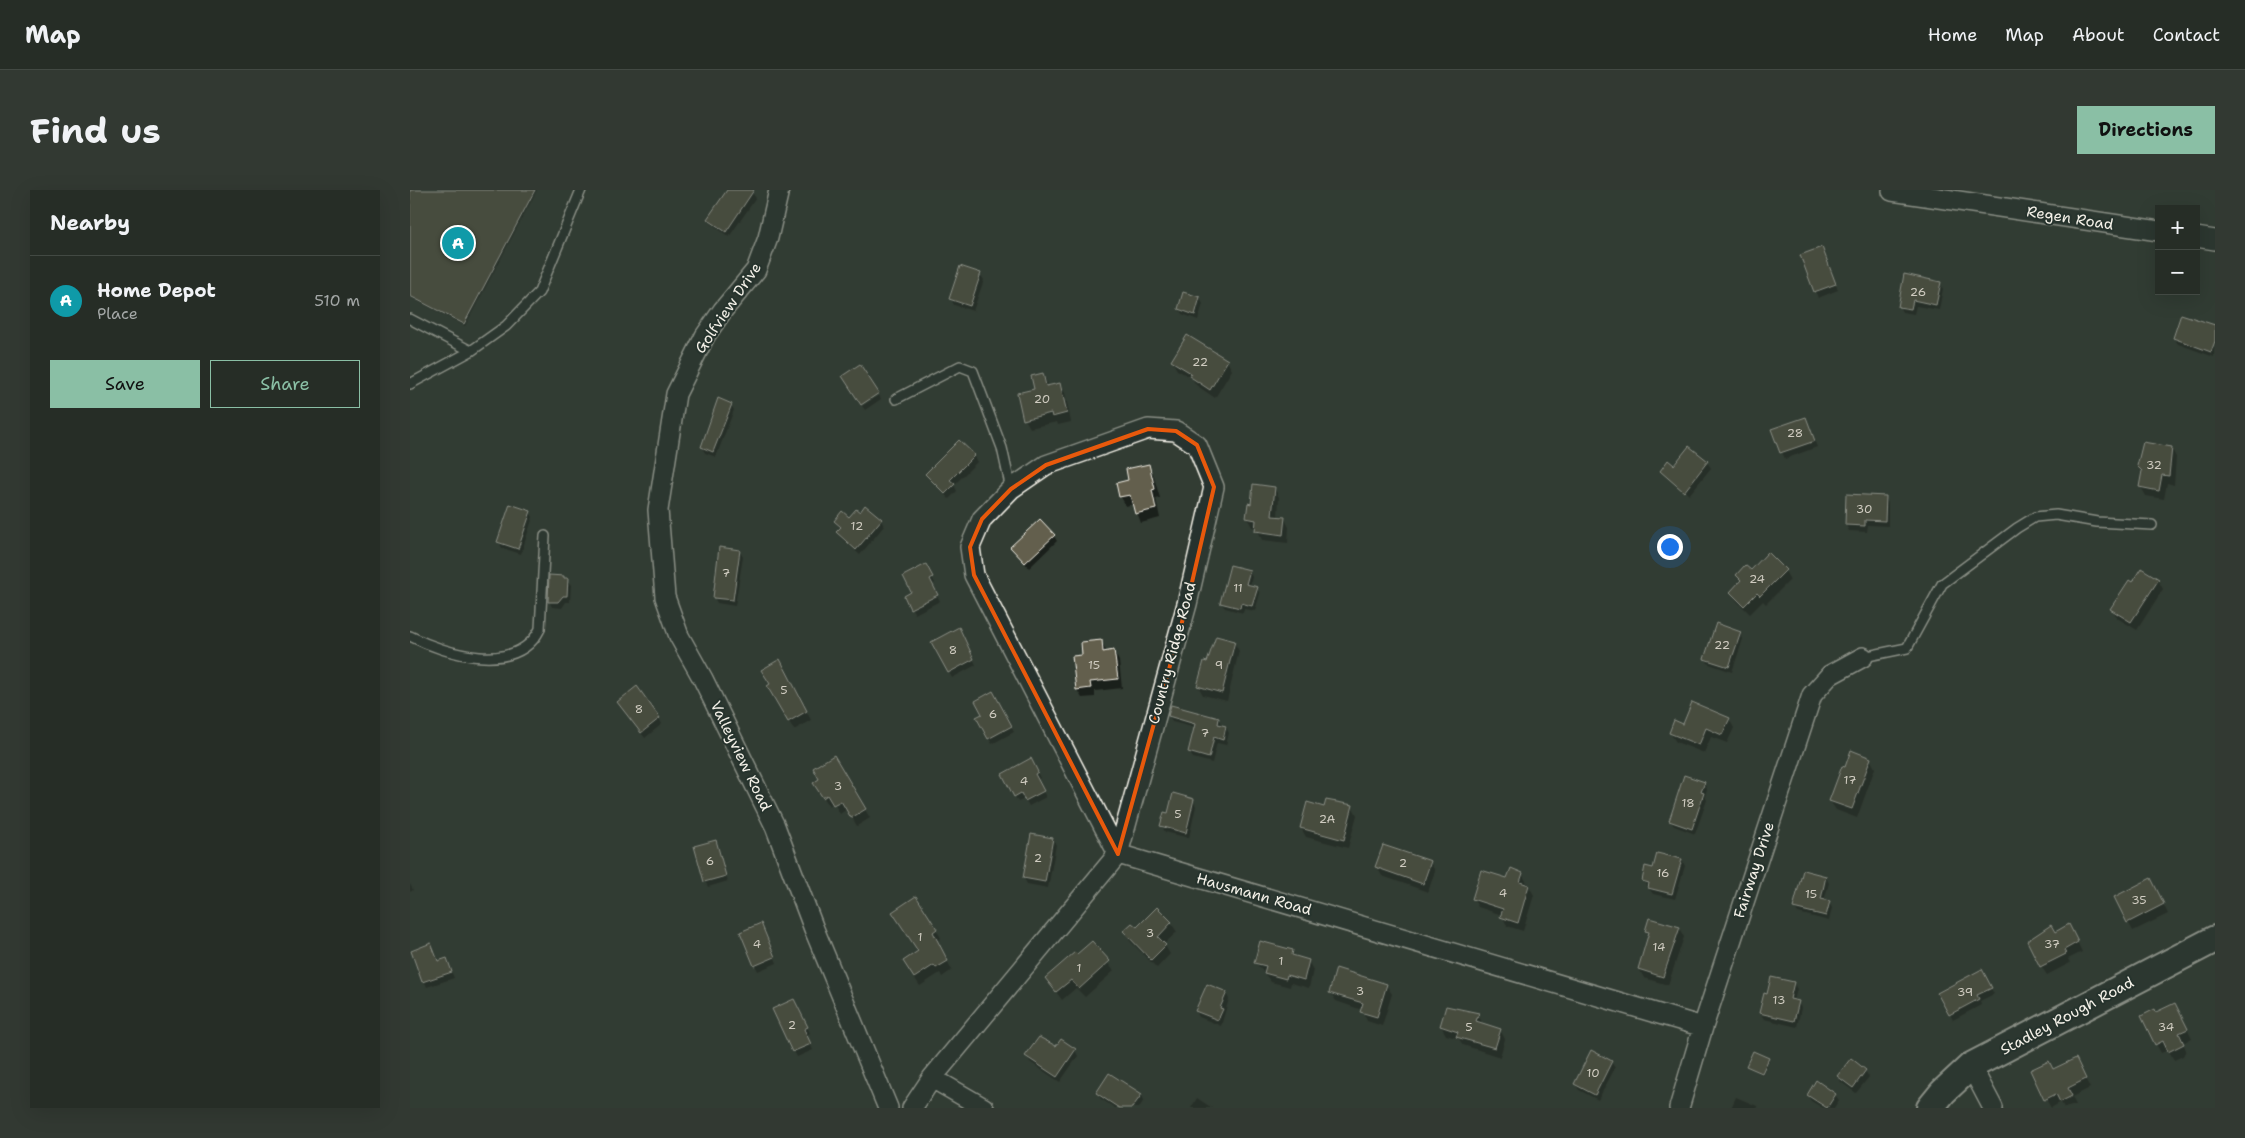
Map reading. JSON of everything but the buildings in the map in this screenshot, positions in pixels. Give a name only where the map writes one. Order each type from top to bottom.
[{"type":"main road","name":"Stadley Rough Road","points":[[1930,1108],[1943,1092],[1971,1066],[2215,940]]},
{"type":"street","name":"Golfview Drive","points":[[676,394],[705,336],[723,310],[756,270],[768,238],[779,190]]},
{"type":"street","name":"Regen Road","points":[[1892,191],[2155,230]]},
{"type":"street","points":[[2200,238],[2215,240]]},
{"type":"street","name":"Valleyview Road","points":[[676,394],[658,510],[665,597],[679,636],[703,679],[775,826],[814,929],[888,1108]]},
{"type":"street","name":"Country Ridge Road","points":[[1148,429],[1176,431],[1197,445],[1214,488],[1187,604],[1118,854],[974,575],[970,547],[982,519],[1011,489],[1046,464],[1148,429]]},
{"type":"street","name":"Fairway Drive","points":[[1679,1108],[1703,1027],[1812,695],[1830,675],[1863,656]]},
{"type":"street","points":[[912,1108],[932,1078],[1118,854]]},
{"type":"street","name":"Hausmann Road","points":[[1118,854],[1703,1027]]},
{"type":"street","points":[[1971,1066],[1993,1108]]},
{"type":"street","points":[[932,1078],[984,1108]]},
{"type":"lane","points":[[410,384],[471,351],[506,326],[538,292],[581,190]]},
{"type":"lane","points":[[410,319],[471,351]]},
{"type":"lane","points":[[896,399],[960,366],[973,371],[1002,448],[1011,489]]},
{"type":"lane","points":[[1863,656],[1906,648],[1942,584],[2017,528],[2035,517],[2056,515],[2097,522],[2152,525]]},
{"type":"lane","points":[[410,636],[430,646],[464,656],[498,656],[524,647],[534,639],[540,629],[545,536]]},
{"type":"highlighted area","points":[[1148,429],[1176,431],[1197,445],[1214,487],[1187,604],[1118,854],[974,575],[970,547],[982,519],[1011,489],[1046,465]]},
{"type":"place","name":"Home Depot","points":[[458,243]]}]
